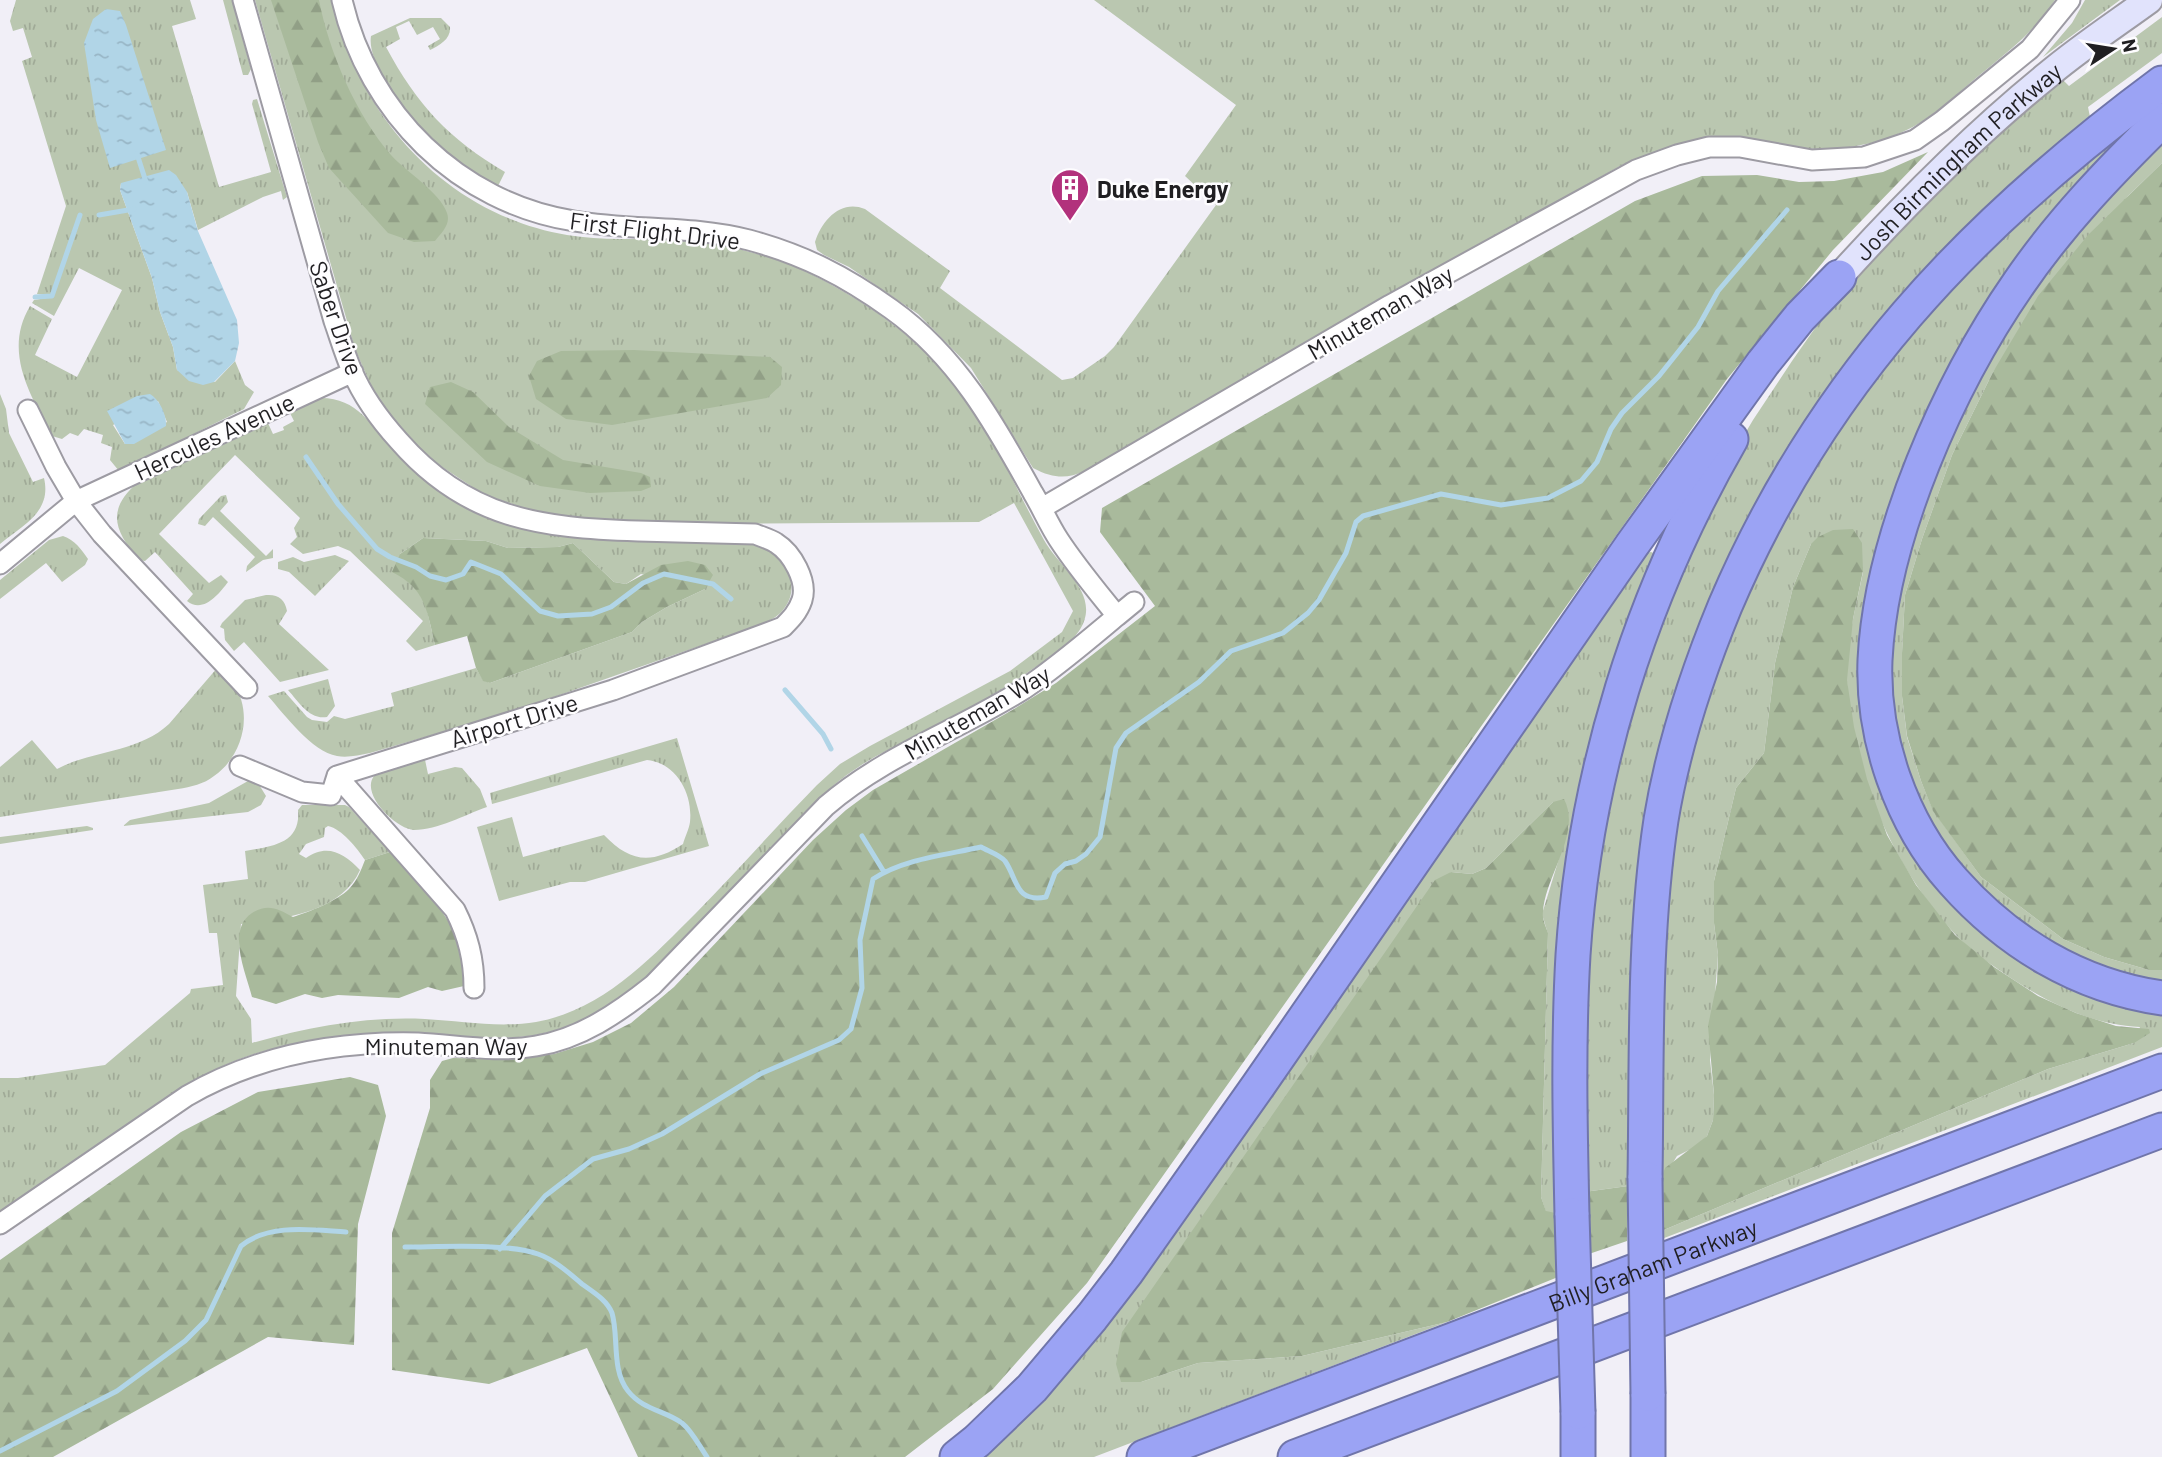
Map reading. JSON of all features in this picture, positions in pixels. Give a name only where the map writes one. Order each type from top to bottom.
[{"type":"highway","points":[[1648,1457],[1645,1178],[1649,927],[1662,819],[1680,737],[1715,631],[1744,562],[1778,495],[1849,385],[1906,313],[1960,256],[2028,191],[2099,130],[2162,83]]},
{"type":"highway","points":[[2162,120],[2095,187],[2057,232],[2019,283],[1966,371],[1924,459],[1895,548],[1884,589],[1875,661],[1880,729],[1889,761],[1914,826],[1948,875],[1993,922],[2037,954],[2095,982],[2162,998]]},
{"type":"highway","points":[[1578,1457],[1570,1027],[1573,954],[1589,827],[1616,708],[1650,607],[1683,528],[1747,411],[1839,277]]},
{"type":"highway","points":[[957,1457],[1032,1388],[1126,1273],[1632,545],[1763,363],[1800,317],[1839,277]]},
{"type":"highway","name":"Billy Graham Parkway","points":[[1144,1457],[2162,1072]]},
{"type":"highway","points":[[1295,1457],[2162,1130]]},
{"type":"highway","points":[[1364,1457],[1438,1404]]},
{"type":"main road","name":"Josh Birmingham Parkway","points":[[1839,277],[1907,202],[1977,135],[2051,71],[2149,0]]},
{"type":"street","name":"Saber Drive","points":[[243,0],[334,321],[353,372],[374,411],[411,456],[453,489],[483,505],[519,518],[576,529],[755,534],[777,544],[793,561],[802,580],[804,597],[796,614]]},
{"type":"street","name":"First Flight Drive","points":[[342,0],[349,27],[382,96],[415,138],[446,166],[502,200],[554,218],[717,233],[791,253],[843,276],[919,332],[958,373],[996,426],[1042,508]]},
{"type":"street","name":"Minuteman Way","points":[[1042,508],[1390,305],[1636,170],[1678,155],[1709,148],[1740,147],[1812,160],[1864,157],[1915,139],[1942,121],[2030,49],[2070,0]]},
{"type":"street","name":"Hercules Avenue","points":[[0,564],[76,501],[353,372]]},
{"type":"street","points":[[28,410],[76,501],[102,534],[247,688]]},
{"type":"street","points":[[1042,508],[1058,538],[1117,616]]},
{"type":"street","name":"Minuteman Way","points":[[0,1224],[187,1096],[214,1080],[248,1066],[323,1048],[362,1044],[418,1043],[509,1049],[536,1046],[585,1030],[632,1002],[653,985],[826,806],[850,785],[1024,688],[1059,664],[1134,602]]},
{"type":"street","name":"Airport Drive","points":[[240,766],[302,792],[331,795],[337,775],[613,690],[783,627],[796,614]]},
{"type":"street","points":[[337,775],[455,909],[466,933],[474,962],[474,988]]},
{"type":"green space","points":[[16,0],[190,0],[196,19],[172,26],[219,187],[271,172],[252,104],[253,100],[257,99],[287,197],[283,200],[281,191],[263,197],[198,230],[187,192],[121,183],[120,190],[152,278],[160,312],[173,347],[177,370],[215,382],[235,361],[245,385],[254,392],[244,409],[119,471],[110,460],[112,447],[101,443],[103,435],[84,429],[78,436],[70,433],[62,439],[52,436],[28,389],[19,356],[22,323],[30,306],[52,319],[35,355],[77,377],[122,290],[79,268],[54,316],[32,303],[34,300],[53,297],[82,215],[79,214],[51,295],[37,294],[66,206],[22,61],[32,57],[23,28],[13,31],[10,21]],"holes":[[[158,401],[167,422],[125,444],[113,425]]]},
{"type":"green space","points":[[223,0],[232,0],[251,69],[248,75],[243,75]]},
{"type":"green space","points":[[255,0],[333,0],[345,43],[363,83],[386,120],[414,154],[447,182],[483,206],[523,224],[567,235],[714,244],[754,253],[812,274],[879,314],[921,348],[958,388],[974,411],[1044,540],[1083,594],[1085,618],[1075,637],[1020,678],[959,714],[872,758],[844,777],[802,816],[665,962],[617,1000],[590,1016],[562,1028],[521,1037],[420,1033],[361,1034],[322,1038],[248,1056],[215,1069],[169,1096],[0,1213],[0,1078],[18,1078],[105,1065],[190,993],[191,989],[223,985],[217,933],[209,933],[203,885],[248,879],[245,851],[274,845],[290,837],[295,830],[298,810],[302,805],[349,807],[390,852],[365,860],[344,835],[328,826],[325,828],[324,837],[306,844],[299,854],[306,858],[321,851],[328,851],[348,859],[360,870],[351,884],[325,905],[309,911],[241,924],[236,996],[251,1019],[252,1043],[294,1032],[381,1019],[522,1024],[560,1016],[604,994],[643,964],[840,764],[1010,671],[1062,632],[1073,611],[1014,503],[979,522],[705,524],[588,520],[533,511],[483,494],[430,459],[392,420],[370,383],[355,349]]},
{"type":"green space","points":[[271,0],[319,0],[337,61],[366,121],[397,162],[437,197],[447,213],[447,224],[435,241],[414,242],[388,233],[329,168]]},
{"type":"green space","points":[[1094,0],[2055,0],[2029,33],[2008,52],[1939,109],[1909,129],[1870,143],[1830,149],[1799,148],[1746,140],[1704,140],[1661,150],[1632,161],[1109,459],[1080,473],[1063,477],[1033,468],[971,368],[918,314],[849,267],[824,255],[817,250],[815,242],[822,226],[840,209],[865,209],[950,271],[940,288],[1062,380],[1073,378],[1105,356],[1216,205],[1185,176],[1236,105]]},
{"type":"green space","points":[[2085,0],[2120,0],[2043,57],[2072,23]]},
{"type":"green space","points":[[2162,17],[2162,53],[2088,107],[2090,117],[2087,123],[1982,210],[1922,273],[1892,307],[1790,449],[1640,875],[1630,991],[1628,1186],[1584,1192],[1582,1117],[1591,889],[1629,703],[1718,479],[1753,420],[1827,311],[1885,243],[1956,169],[2062,79],[2069,86]]},
{"type":"green space","points":[[410,18],[441,18],[450,27],[449,35],[441,44],[430,50],[428,46],[440,39],[433,27],[417,35],[409,21],[396,27],[400,39],[386,47],[410,86],[436,119],[467,147],[505,172],[498,186],[481,179],[439,146],[398,100],[382,76],[373,54],[371,36]]},
{"type":"green space","points":[[2162,137],[2162,163],[2128,196],[1993,372],[1952,455],[1905,595],[1902,696],[1907,737],[1933,810],[1981,877],[2063,939],[2104,957],[2149,970],[2162,970],[2162,988],[2051,950],[1952,863],[1908,784],[1889,698],[1893,599],[1933,466],[2027,289]]},
{"type":"green space","points":[[2114,138],[2122,146],[1997,298],[1865,676],[1945,887],[2162,1007],[2162,1047],[1659,1240],[1659,1232],[2048,1069],[2134,1043],[2140,1027],[2107,1022],[2076,1013],[2031,991],[1984,959],[1954,933],[1912,878],[1894,848],[1867,784],[1851,716],[1847,682],[1848,655],[1863,572],[1811,544],[1793,587],[1775,663],[1764,753],[1736,788],[1714,881],[1714,923],[1718,955],[1710,1060],[1714,1095],[1713,1120],[1707,1136],[1697,1146],[1677,1156],[1658,1187],[1655,1047],[1675,815],[1719,664],[1745,597],[1776,528],[1859,392],[1956,275]]},
{"type":"green space","points":[[1928,152],[1833,250],[1727,379],[1087,1283],[993,1389],[905,1457],[638,1457],[587,1348],[489,1384],[392,1370],[392,1233],[430,1108],[430,1080],[442,1061],[453,1058],[511,1059],[554,1054],[593,1042],[631,1023],[674,987],[813,840],[846,810],[873,790],[1056,683],[1155,606],[1100,532],[1102,508],[1635,201],[1702,176],[1757,175],[1799,182],[1834,181],[1883,172]]},
{"type":"green space","points":[[2162,163],[2162,970],[2149,970],[2104,957],[2063,939],[1981,877],[1933,811],[1921,781],[1907,736],[1902,696],[1902,653],[1905,595],[1922,539],[1952,455],[1993,372],[2038,296],[2088,235]]},
{"type":"green space","points":[[634,350],[770,357],[782,367],[781,385],[767,398],[612,425],[566,419],[536,399],[529,376],[537,361],[561,351]]},
{"type":"green space","points":[[451,382],[473,392],[509,427],[563,460],[641,473],[650,477],[651,487],[641,491],[590,493],[540,486],[487,462],[425,404],[430,387]]},
{"type":"green space","points":[[0,394],[6,409],[9,433],[33,482],[44,478],[45,490],[44,500],[34,517],[0,544]]},
{"type":"green space","points":[[319,398],[344,402],[353,407],[422,478],[476,511],[513,525],[592,538],[752,541],[771,552],[786,568],[792,589],[789,599],[780,613],[762,624],[514,711],[370,753],[345,757],[328,753],[308,740],[268,696],[284,691],[312,720],[327,722],[334,716],[345,719],[394,706],[391,693],[476,668],[483,680],[490,683],[632,632],[642,622],[667,607],[705,589],[641,574],[626,584],[614,582],[573,543],[558,547],[508,548],[486,541],[423,538],[400,554],[404,578],[418,591],[426,606],[435,645],[416,651],[406,641],[423,621],[350,551],[338,546],[303,554],[290,544],[297,537],[294,528],[300,518],[235,455],[159,534],[209,583],[221,575],[228,582],[220,592],[205,604],[193,604],[187,601],[193,594],[155,552],[145,561],[139,560],[119,530],[117,520],[121,502],[138,482],[267,421],[273,434],[284,430],[283,427],[294,421],[289,411]]},
{"type":"green space","points":[[226,495],[228,502],[220,511],[266,556],[273,549],[273,558],[263,560],[246,572],[247,566],[255,557],[213,517],[205,526],[198,524],[199,519],[221,496]]},
{"type":"green space","points":[[1853,529],[1862,543],[1863,571],[1853,619],[1847,680],[1854,727],[1867,779],[1887,835],[1916,885],[1955,935],[1994,967],[2038,996],[2076,1013],[2116,1026],[2149,1029],[2150,1033],[2134,1043],[2048,1069],[1659,1232],[1658,1187],[1665,1168],[1707,1136],[1713,1120],[1714,1095],[1708,1026],[1717,982],[1714,881],[1736,788],[1764,753],[1775,663],[1793,587],[1811,544],[1818,537],[1833,530]]},
{"type":"green space","points":[[63,536],[74,542],[83,552],[88,559],[85,565],[62,582],[46,563],[0,599],[0,580],[49,540]]},
{"type":"green space","points":[[423,538],[486,541],[508,548],[558,547],[573,543],[614,582],[626,584],[661,565],[688,561],[705,565],[713,575],[705,589],[667,607],[642,622],[632,632],[490,683],[483,681],[476,668],[467,636],[435,645],[423,602],[412,586],[392,572],[400,554]]},
{"type":"green space","points":[[1646,553],[1656,554],[1606,707],[1561,1214],[1546,1212],[1541,1197],[1548,934],[1542,914],[1569,826],[1553,802],[1486,868],[1472,874],[1451,872],[1141,1382],[1198,1363],[1302,1356],[1447,1322],[1094,1457],[973,1457]]},
{"type":"green space","points":[[335,555],[349,561],[315,596],[289,572],[278,569],[278,562],[293,557],[304,562]]},
{"type":"green space","points":[[274,595],[283,600],[287,611],[279,624],[329,670],[280,682],[244,642],[234,651],[225,640],[224,629],[220,627],[222,623],[245,600]]},
{"type":"green space","points":[[218,667],[233,683],[239,695],[244,720],[238,746],[232,757],[210,779],[183,788],[0,817],[0,767],[32,740],[57,769],[143,741],[169,724]]},
{"type":"green space","points":[[328,679],[335,706],[327,717],[310,713],[288,690]]},
{"type":"green space","points":[[677,738],[709,846],[585,882],[570,882],[499,901],[477,827],[512,817],[523,857],[604,835],[623,851],[641,858],[651,858],[683,844],[690,811],[685,790],[674,773],[657,762],[647,760],[492,804],[490,793]]},
{"type":"green space","points":[[424,755],[428,774],[455,767],[462,768],[480,789],[487,807],[442,825],[423,829],[414,830],[398,824],[376,801],[371,783],[378,773]]},
{"type":"green space","points":[[248,781],[258,783],[266,796],[261,805],[248,812],[123,826],[130,820],[209,803]]},
{"type":"green space","points":[[1564,799],[1569,826],[1545,898],[1543,915],[1548,933],[1541,1197],[1546,1211],[1561,1214],[1563,1275],[1447,1322],[1302,1356],[1198,1363],[1141,1382],[1121,1382],[1116,1364],[1122,1332],[1435,880],[1451,872],[1472,874],[1486,868],[1553,802]]},
{"type":"green space","points":[[87,826],[93,830],[0,844],[0,837]]},
{"type":"green space","points":[[390,852],[430,896],[453,930],[465,967],[464,986],[442,991],[428,987],[399,998],[338,995],[322,998],[305,994],[276,1004],[252,997],[240,952],[240,930],[244,921],[263,908],[278,910],[293,917],[323,906],[349,889],[357,879],[365,860]]},
{"type":"green space","points":[[350,1077],[378,1085],[386,1116],[358,1224],[354,1345],[268,1337],[53,1457],[0,1457],[0,1260],[181,1132],[258,1092]]},
{"type":"green space","points":[[1628,1186],[1627,1241],[1586,1255],[1584,1192]]},
{"type":"water","points":[[106,9],[120,11],[126,25],[166,150],[110,168],[96,120],[84,43],[93,19]]},
{"type":"water","points":[[169,170],[176,175],[187,192],[198,231],[237,320],[239,343],[235,361],[214,382],[203,385],[189,381],[177,370],[173,347],[160,312],[152,278],[120,190],[121,183]]},
{"type":"water","points":[[150,394],[162,408],[166,426],[134,444],[125,444],[107,411],[137,396]]},
{"type":"waterway","points":[[137,154],[146,182]]},
{"type":"waterway","points":[[99,215],[134,209]]},
{"type":"waterway","points":[[500,1249],[545,1196],[593,1159],[629,1149],[662,1134],[760,1074],[839,1040],[851,1029],[862,988],[860,940],[873,879],[911,862],[981,847],[1005,861],[1019,888],[1028,897],[1046,897],[1055,873],[1065,864],[1086,854],[1100,837],[1116,748],[1126,733],[1199,682],[1231,651],[1283,633],[1308,613],[1319,600],[1346,553],[1356,522],[1363,516],[1441,494],[1501,505],[1548,498],[1581,481],[1597,462],[1611,429],[1622,413],[1659,376],[1698,327],[1718,291],[1787,210]]},
{"type":"waterway","points":[[35,297],[52,296],[80,215]]},
{"type":"waterway","points":[[306,457],[338,504],[377,549],[430,576],[446,580],[463,574],[471,562],[501,574],[540,611],[558,616],[592,614],[611,607],[643,583],[664,574],[713,584],[731,599]]},
{"type":"waterway","points":[[785,690],[823,734],[831,749]]},
{"type":"waterway","points":[[862,836],[884,872]]},
{"type":"waterway","points":[[0,1451],[117,1391],[185,1341],[206,1320],[241,1246],[252,1239],[264,1234],[291,1230],[346,1232]]},
{"type":"waterway","points":[[405,1247],[509,1248],[538,1254],[556,1263],[610,1308],[619,1373],[628,1391],[640,1402],[682,1423],[707,1457]]},
{"type":"place","name":"Duke Energy","points":[[1070,222]]}]
